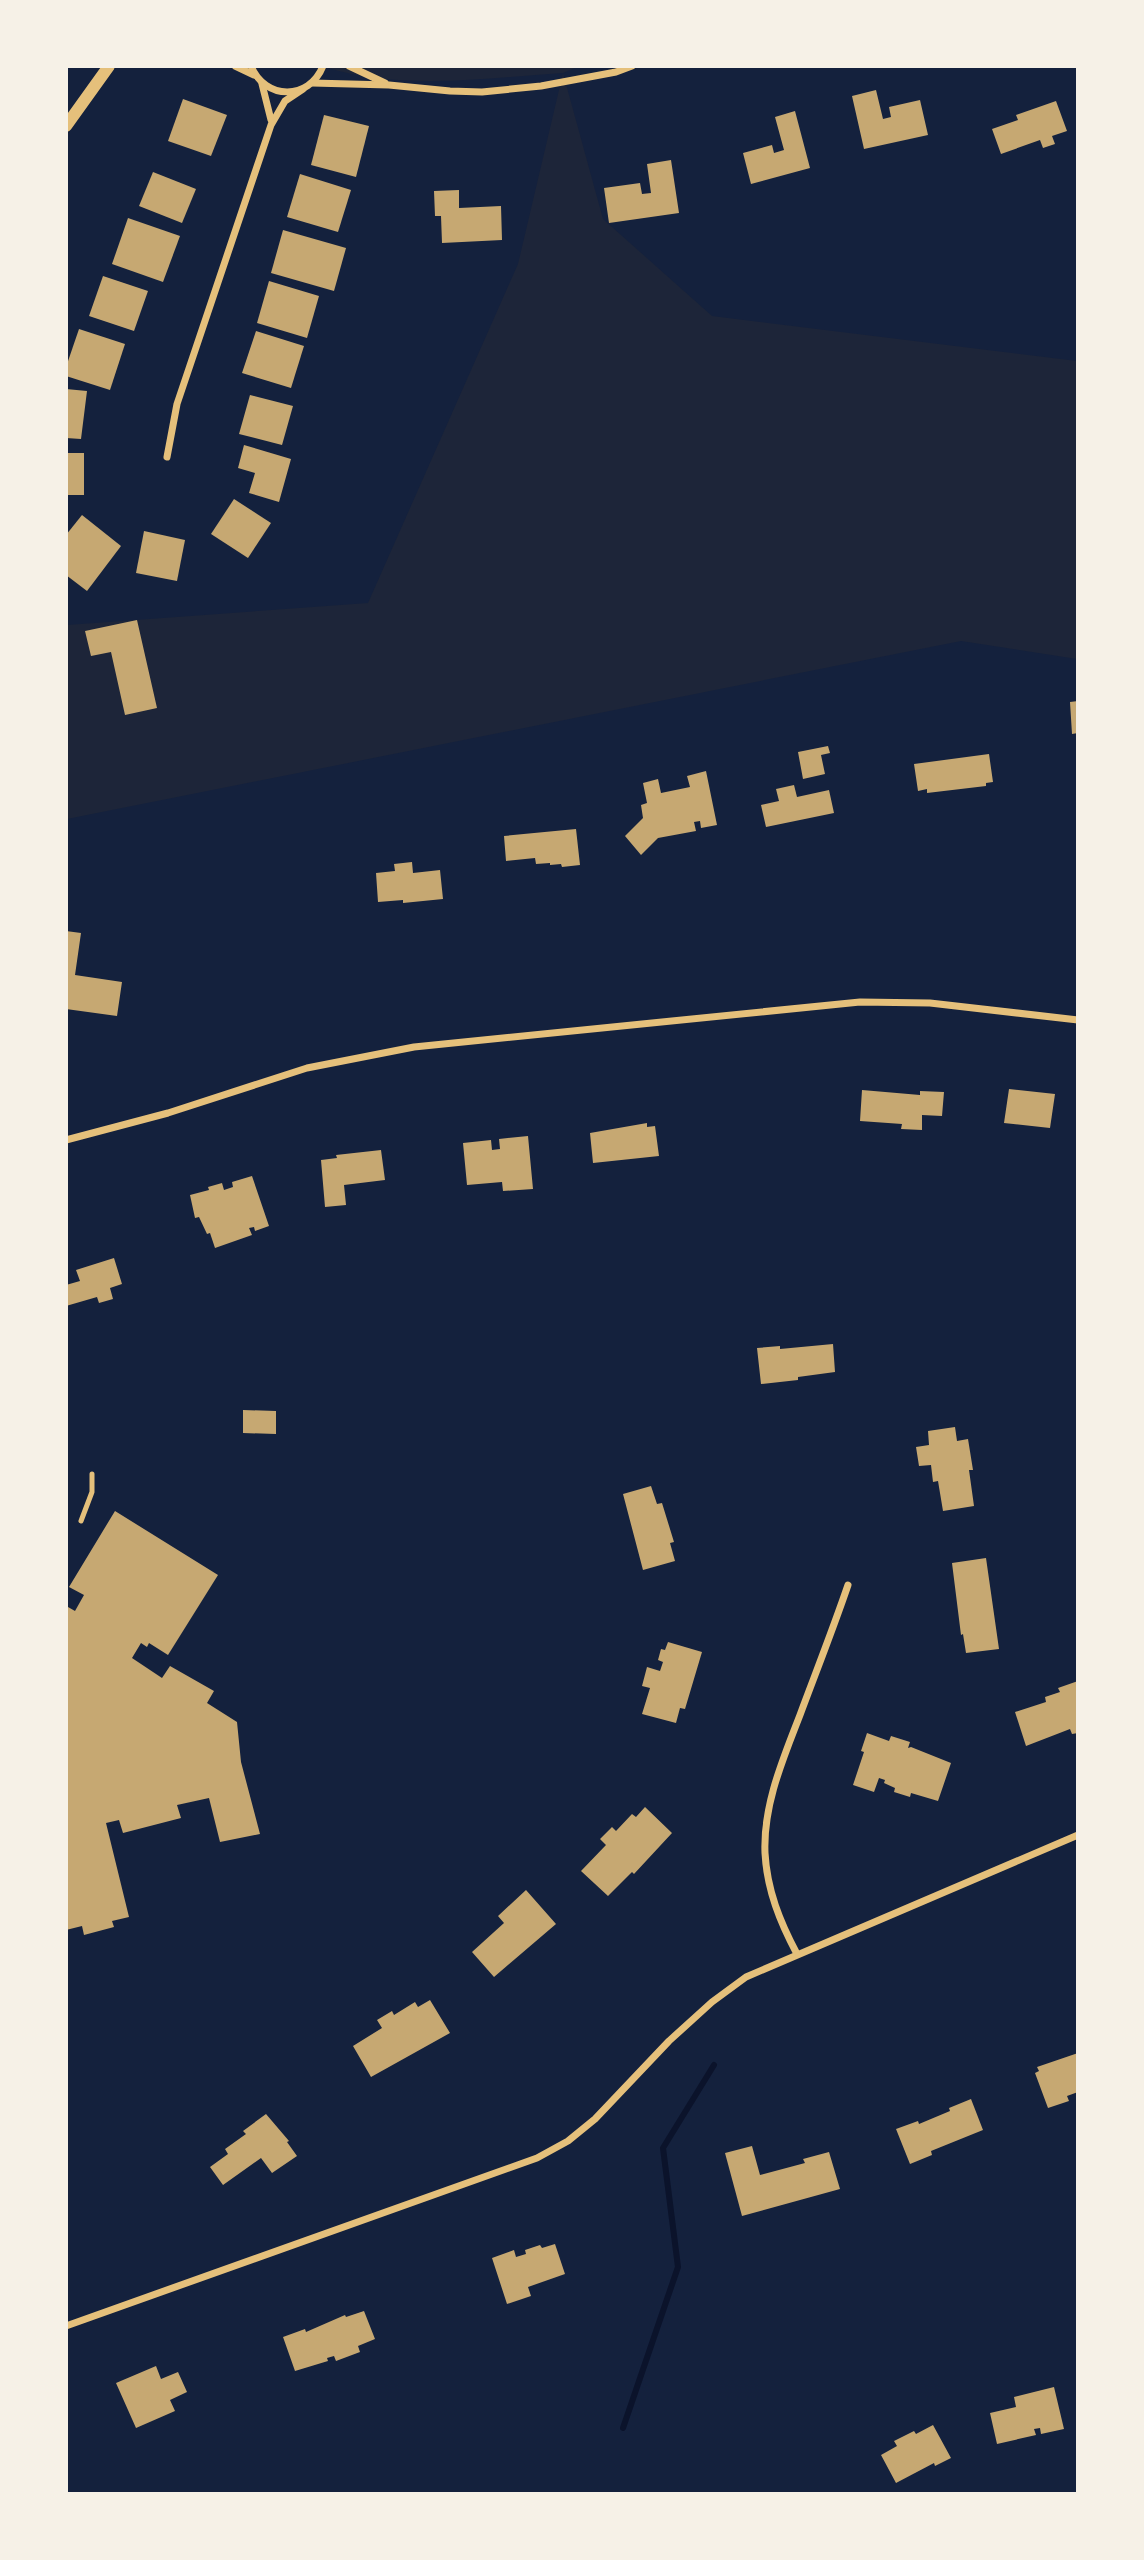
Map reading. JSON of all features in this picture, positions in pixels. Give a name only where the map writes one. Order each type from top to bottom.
[{"type":"street","points":[[66,126],[109,66]]},
{"type":"street","points":[[235,66],[255,75]]},
{"type":"street","points":[[251,66],[262,83],[282,92],[303,89]]},
{"type":"street","points":[[167,457],[177,404],[271,125],[285,101],[313,83],[323,66]]},
{"type":"street","points":[[349,66],[389,85]]},
{"type":"street","points":[[313,83],[389,85],[450,91],[513,90],[617,72],[632,66]]},
{"type":"street","points":[[262,83],[271,125]]},
{"type":"street","points":[[66,1140],[168,1113],[307,1068],[414,1047],[860,1002],[930,1003],[1077,1020]]},
{"type":"street","points":[[797,1954],[779,1920],[769,1887],[765,1853],[767,1818],[776,1778],[848,1586]]},
{"type":"street","points":[[66,2326],[537,2158],[568,2141],[595,2119],[669,2040],[712,2002],[746,1978],[1077,1835]]},
{"type":"lane","points":[[81,1521],[92,1492],[92,1474]]},
{"type":"shaded area","points":[[325,67],[577,67],[563,73],[473,80],[413,81],[384,79]]},
{"type":"shaded area","points":[[563,73],[603,219],[712,316],[1077,361],[1077,659],[961,641],[67,819],[67,625],[368,603],[518,264]]},
{"type":"building","points":[[876,90],[883,119],[891,117],[889,107],[920,100],[928,135],[864,149],[852,96]]},
{"type":"building","points":[[183,99],[227,115],[211,156],[168,141]]},
{"type":"building","points":[[1056,101],[1067,131],[1052,136],[1055,144],[1043,148],[1040,140],[1001,154],[992,129],[1018,120],[1016,115]]},
{"type":"building","points":[[795,111],[810,168],[751,184],[743,153],[772,145],[774,153],[784,150],[775,117]]},
{"type":"building","points":[[324,115],[369,126],[356,177],[311,165]]},
{"type":"building","points":[[671,160],[679,213],[609,223],[604,188],[640,183],[642,194],[651,193],[647,164]]},
{"type":"building","points":[[153,172],[196,189],[182,223],[139,206]]},
{"type":"building","points":[[300,174],[351,190],[338,232],[287,217]]},
{"type":"building","points":[[459,190],[459,208],[501,206],[502,240],[442,243],[441,216],[435,216],[434,191]]},
{"type":"building","points":[[128,218],[180,236],[163,282],[112,264]]},
{"type":"building","points":[[283,230],[346,248],[334,291],[271,273]]},
{"type":"building","points":[[103,276],[148,291],[134,331],[89,316]]},
{"type":"building","points":[[269,281],[319,296],[307,338],[257,323]]},
{"type":"building","points":[[79,329],[125,344],[110,390],[66,376],[66,367]]},
{"type":"building","points":[[256,331],[304,346],[291,388],[242,373]]},
{"type":"building","points":[[66,389],[87,391],[81,439],[66,438]]},
{"type":"building","points":[[250,395],[293,406],[282,445],[239,434]]},
{"type":"building","points":[[244,445],[291,459],[279,502],[249,493],[255,473],[238,468]]},
{"type":"building","points":[[66,453],[84,453],[84,495],[66,495]]},
{"type":"building","points":[[234,499],[271,523],[248,558],[211,534]]},
{"type":"building","points":[[82,515],[121,546],[87,591],[66,575],[66,535]]},
{"type":"building","points":[[144,531],[185,540],[177,581],[136,573]]},
{"type":"building","points":[[137,620],[157,708],[125,715],[111,652],[91,656],[85,631]]},
{"type":"building","points":[[1078,701],[1078,733],[1072,734],[1070,702]]},
{"type":"building","points":[[828,746],[830,753],[821,755],[825,774],[803,779],[798,752]]},
{"type":"building","points":[[989,754],[993,782],[986,783],[986,786],[927,793],[927,789],[918,791],[914,764]]},
{"type":"building","points":[[706,771],[717,825],[701,828],[700,821],[694,822],[696,831],[658,838],[641,855],[625,836],[643,818],[641,805],[647,803],[643,783],[658,779],[661,793],[690,787],[687,776]]},
{"type":"building","points":[[794,785],[797,797],[829,790],[834,813],[766,827],[761,805],[779,801],[776,789]]},
{"type":"building","points":[[576,829],[580,865],[562,867],[561,864],[536,864],[535,858],[506,861],[504,836]]},
{"type":"building","points":[[412,862],[413,873],[440,870],[443,899],[403,903],[403,900],[378,902],[376,873],[395,871],[394,864]]},
{"type":"building","points":[[66,931],[81,933],[75,975],[122,982],[117,1016],[66,1009]]},
{"type":"building","points":[[1009,1089],[1055,1094],[1050,1128],[1004,1123]]},
{"type":"building","points":[[862,1090],[920,1095],[920,1091],[944,1092],[942,1116],[922,1115],[922,1130],[901,1129],[902,1124],[860,1121]]},
{"type":"building","points":[[647,1123],[647,1127],[655,1126],[659,1156],[593,1163],[590,1133]]},
{"type":"building","points":[[528,1136],[533,1189],[503,1191],[502,1182],[467,1185],[463,1143],[491,1140],[492,1150],[500,1149],[499,1139]]},
{"type":"building","points":[[381,1150],[385,1180],[344,1185],[346,1205],[325,1207],[321,1160],[337,1158],[336,1155]]},
{"type":"building","points":[[252,1176],[269,1226],[255,1231],[254,1227],[249,1228],[252,1235],[215,1248],[210,1233],[207,1234],[199,1217],[195,1218],[190,1195],[222,1183],[224,1190],[233,1187],[232,1182]]},
{"type":"building","points":[[114,1258],[122,1284],[110,1288],[113,1299],[99,1303],[97,1297],[66,1306],[66,1285],[80,1281],[76,1270]]},
{"type":"building","points":[[833,1344],[835,1372],[761,1384],[757,1348],[780,1346],[780,1349]]},
{"type":"building","points":[[243,1410],[276,1411],[276,1434],[243,1433]]},
{"type":"building","points":[[955,1427],[957,1441],[968,1439],[973,1470],[969,1470],[974,1506],[943,1511],[938,1481],[933,1482],[931,1465],[919,1466],[916,1447],[929,1445],[928,1431]]},
{"type":"building","points":[[651,1486],[657,1504],[662,1503],[674,1542],[670,1543],[675,1561],[643,1570],[623,1494]]},
{"type":"building","points":[[115,1511],[218,1575],[168,1655],[149,1643],[147,1647],[141,1643],[132,1658],[162,1678],[170,1666],[214,1691],[207,1703],[237,1722],[241,1762],[260,1834],[220,1842],[209,1798],[177,1805],[181,1818],[123,1833],[119,1820],[106,1823],[129,1917],[112,1921],[114,1927],[84,1935],[82,1926],[66,1930],[66,1609],[68,1607],[75,1611],[84,1595],[69,1587]]},
{"type":"building","points":[[986,1558],[999,1649],[966,1653],[963,1634],[961,1635],[952,1563]]},
{"type":"building","points":[[668,1642],[702,1652],[685,1709],[680,1708],[676,1723],[642,1714],[650,1688],[642,1686],[647,1667],[660,1671],[663,1662],[658,1660],[661,1649],[665,1650]]},
{"type":"building","points":[[1078,1681],[1078,1733],[1072,1734],[1070,1729],[1026,1746],[1015,1712],[1046,1702],[1045,1697],[1060,1692],[1058,1688]]},
{"type":"building","points":[[867,1733],[889,1741],[891,1736],[910,1742],[908,1748],[951,1763],[938,1801],[911,1793],[910,1797],[894,1792],[895,1788],[879,1778],[874,1792],[853,1785]]},
{"type":"building","points":[[645,1807],[672,1833],[634,1874],[632,1872],[608,1896],[581,1871],[606,1845],[600,1839],[612,1827],[616,1831],[632,1814],[636,1817]]},
{"type":"building","points":[[526,1890],[556,1924],[494,1977],[472,1952],[504,1923],[498,1916]]},
{"type":"building","points":[[430,2000],[450,2033],[371,2077],[353,2046],[382,2028],[377,2020],[392,2011],[394,2015],[415,2002],[418,2007]]},
{"type":"building","points":[[1078,2053],[1078,2092],[1067,2096],[1069,2101],[1048,2108],[1035,2073],[1039,2071],[1037,2067]]},
{"type":"building","points":[[971,2099],[983,2130],[931,2151],[932,2155],[910,2164],[896,2129],[918,2121],[919,2124]]},
{"type":"building","points":[[266,2114],[289,2141],[287,2142],[297,2156],[272,2173],[261,2158],[223,2185],[210,2167],[228,2154],[225,2149],[246,2134],[243,2131]]},
{"type":"building","points":[[752,2146],[760,2175],[805,2163],[803,2159],[829,2152],[840,2189],[742,2216],[725,2153]]},
{"type":"building","points":[[555,2244],[565,2274],[528,2287],[531,2296],[507,2304],[492,2258],[514,2250],[516,2257],[526,2254],[525,2250],[540,2245],[542,2248]]},
{"type":"building","points":[[364,2311],[375,2339],[358,2346],[360,2352],[336,2361],[334,2356],[327,2358],[328,2361],[295,2371],[283,2337],[305,2329],[306,2332],[345,2315],[346,2317]]},
{"type":"building","points":[[156,2366],[161,2379],[178,2372],[187,2392],[170,2400],[175,2411],[136,2428],[116,2383]]},
{"type":"building","points":[[1054,2387],[1064,2429],[1041,2434],[1040,2428],[1034,2429],[1036,2435],[997,2444],[990,2413],[1016,2407],[1014,2397]]},
{"type":"building","points":[[933,2425],[951,2458],[935,2466],[934,2463],[896,2483],[881,2455],[897,2446],[894,2441]]},
{"type":"waterway","points":[[623,2428],[678,2267],[663,2148],[714,2065]]}]
